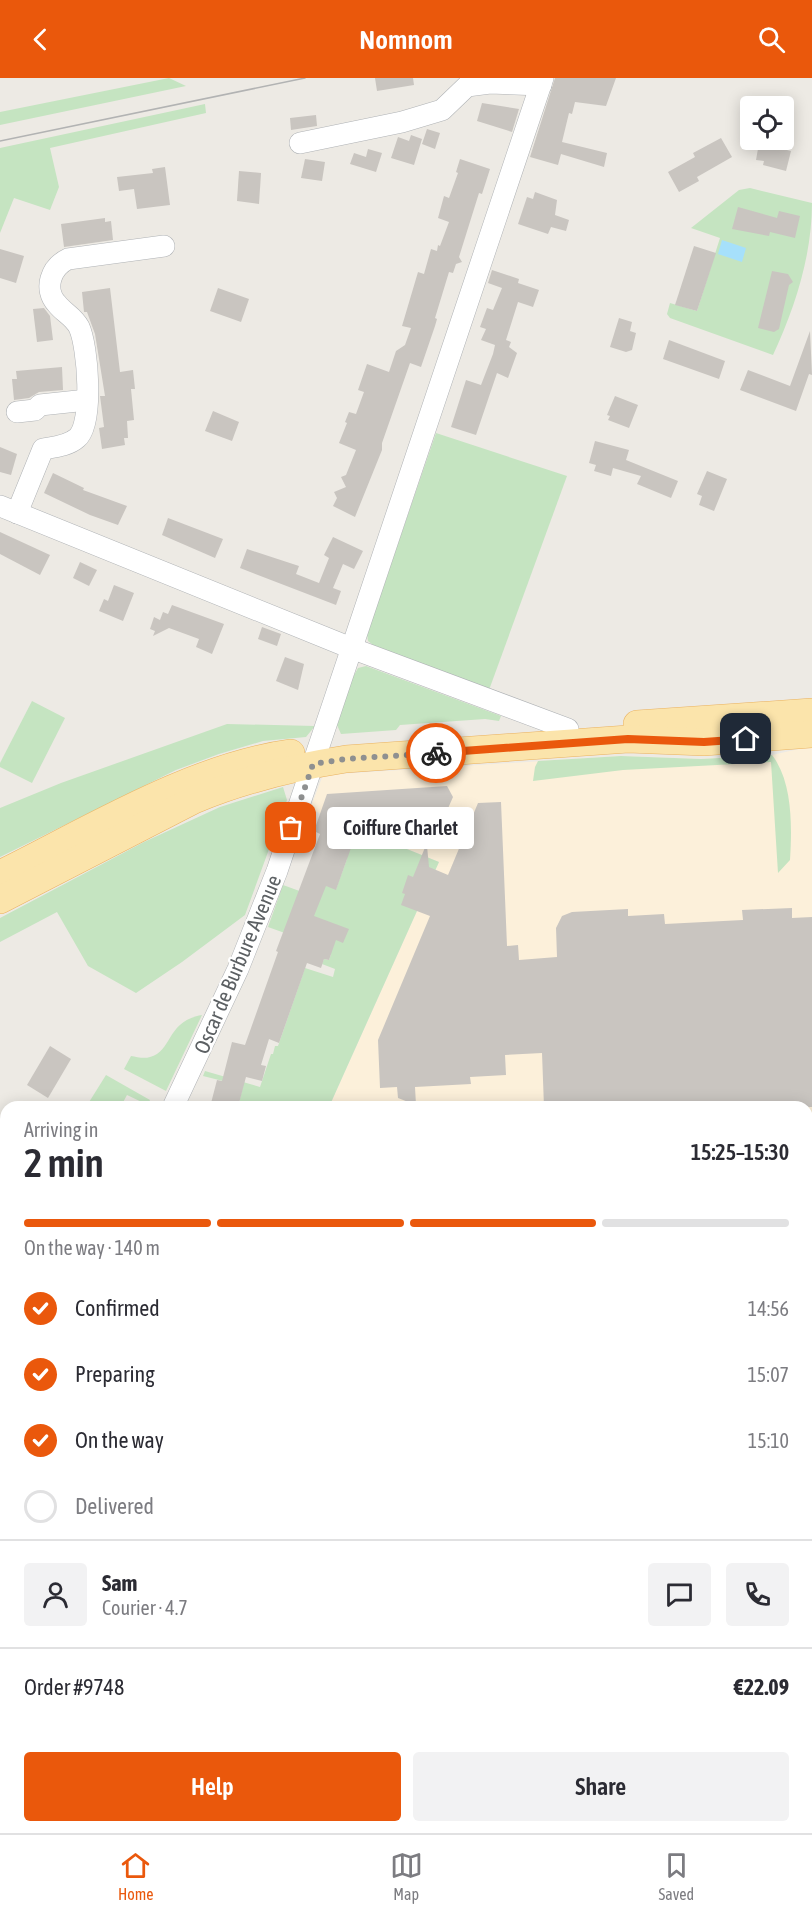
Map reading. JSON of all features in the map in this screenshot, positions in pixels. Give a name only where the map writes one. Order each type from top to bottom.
[{"type":"main road","points":[[0,900],[194,800],[315,756],[568,729],[812,712]]},
{"type":"main road","points":[[0,874],[206,774],[272,755],[346,759],[628,739],[704,742],[812,734]]},
{"type":"street","points":[[300,143],[402,122],[442,110],[466,86],[542,81]]},
{"type":"street","name":"Oscar de Burbure Avenue","points":[[176,1101],[257,922],[542,81]]},
{"type":"street","points":[[164,246],[68,259],[56,266],[52,272],[50,287],[53,299],[72,316],[81,334],[87,400],[86,423],[79,437],[70,443],[42,449],[9,510],[351,648],[568,729]]},
{"type":"street","points":[[17,412],[34,410],[40,405],[87,400]]},
{"type":"shaded area","points":[[812,746],[812,1101],[332,1101],[439,862],[310,809],[323,775],[621,756],[701,759],[772,755]]},
{"type":"green space","points":[[169,78],[186,86],[0,125],[0,112]]},
{"type":"green space","points":[[205,104],[206,113],[50,148],[59,187],[50,210],[14,198],[0,233],[0,148]]},
{"type":"green space","points":[[750,188],[812,203],[809,242],[801,281],[773,355],[670,318],[667,314],[670,303],[697,311],[720,238],[691,228],[739,190]]},
{"type":"green space","points":[[436,433],[567,476],[489,690],[373,645],[368,641],[367,634]]},
{"type":"green space","points":[[366,666],[501,716],[499,721],[485,719],[400,725],[396,730],[341,734],[337,725],[353,677],[358,668]]},
{"type":"green space","points":[[32,701],[65,718],[32,783],[0,767],[0,763]]},
{"type":"green space","points":[[227,724],[315,726],[306,737],[263,741],[176,770],[0,857],[0,808],[61,783]]},
{"type":"green space","points":[[772,755],[784,778],[791,820],[790,860],[778,873],[771,762],[623,770],[533,781],[538,761],[621,756],[701,759]]},
{"type":"green space","points":[[283,787],[287,800],[245,915],[136,993],[88,966],[57,912],[0,942],[0,918],[144,842],[220,807]]},
{"type":"green space","points":[[350,826],[439,862],[332,1101],[239,1101],[243,1086],[203,1076],[205,1071],[260,1087],[271,1054],[275,1046],[278,1046],[305,968],[333,977],[335,969],[322,964],[324,959],[329,960],[331,954],[307,941],[268,927],[283,885],[316,897],[321,884],[336,889],[347,859],[330,853],[334,842],[355,849],[359,839]]},
{"type":"green space","points":[[202,1015],[166,1091],[124,1069],[131,1056],[145,1058],[157,1054],[182,1023]]},
{"type":"green space","points":[[106,1075],[150,1100],[140,1101],[127,1095],[124,1101],[90,1101]]},
{"type":"water","points":[[722,240],[746,248],[742,262],[718,254]]},
{"type":"building","points":[[375,78],[413,78],[414,85],[377,91]]},
{"type":"building","points":[[555,78],[616,78],[606,106],[575,102],[572,114],[569,113],[562,142],[607,153],[604,167],[561,154],[558,165],[530,157]]},
{"type":"building","points":[[482,103],[519,109],[512,132],[477,121]]},
{"type":"building","points":[[316,115],[317,126],[291,130],[290,118]]},
{"type":"building","points":[[427,129],[440,133],[435,149],[422,144]]},
{"type":"building","points":[[411,135],[422,139],[414,165],[391,158],[398,137],[409,141]]},
{"type":"building","points":[[721,138],[732,157],[697,177],[699,181],[679,192],[668,172],[695,157],[693,153]]},
{"type":"building","points":[[368,149],[382,153],[376,172],[350,164],[354,153],[366,157]]},
{"type":"building","points":[[758,150],[791,151],[786,171],[763,165],[764,161],[756,160]]},
{"type":"building","points":[[305,159],[325,162],[322,181],[301,178]]},
{"type":"building","points":[[460,159],[490,169],[482,194],[479,193],[459,257],[462,262],[456,264],[453,273],[449,272],[435,318],[437,319],[435,326],[421,367],[410,363],[382,443],[382,450],[355,517],[333,506],[337,498],[334,492],[346,487],[341,477],[346,475],[356,450],[339,443],[347,423],[345,422],[349,412],[356,414],[364,392],[358,390],[367,364],[389,372],[396,351],[405,345],[411,328],[402,326],[418,272],[424,274],[431,249],[437,251],[449,222],[438,218],[444,196],[449,198],[458,173],[456,172]]},
{"type":"building","points":[[165,167],[170,205],[137,209],[134,189],[119,191],[117,177],[153,173],[152,169]]},
{"type":"building","points":[[239,171],[261,173],[259,204],[237,201]]},
{"type":"building","points":[[535,192],[557,200],[555,215],[569,220],[566,231],[551,227],[548,234],[518,224],[527,197],[533,199]]},
{"type":"building","points":[[738,207],[777,218],[779,211],[800,216],[795,238],[770,232],[769,236],[732,229]]},
{"type":"building","points":[[105,218],[105,222],[111,221],[113,240],[64,247],[61,224]]},
{"type":"building","points":[[694,246],[716,253],[697,311],[675,305]]},
{"type":"building","points":[[0,249],[24,256],[16,283],[0,278]]},
{"type":"building","points":[[492,270],[519,279],[518,283],[539,290],[533,307],[518,302],[506,340],[511,342],[509,347],[517,353],[508,378],[497,373],[476,435],[451,427],[466,380],[481,385],[493,354],[495,345],[481,340],[486,329],[480,327],[487,308],[493,310],[502,288],[488,283]]},
{"type":"building","points":[[772,271],[788,274],[793,282],[789,285],[779,329],[774,332],[758,328]]},
{"type":"building","points":[[110,288],[120,372],[133,370],[135,389],[131,389],[134,420],[127,421],[128,438],[124,438],[125,445],[102,449],[99,428],[104,427],[100,396],[105,396],[95,334],[87,312],[84,312],[82,292]]},
{"type":"building","points":[[218,288],[249,299],[241,322],[210,311]]},
{"type":"building","points":[[44,308],[50,316],[53,340],[37,342],[33,309]]},
{"type":"building","points":[[619,318],[632,322],[630,331],[636,333],[632,350],[626,352],[610,347]]},
{"type":"building","points":[[810,331],[812,375],[809,374],[796,411],[740,390],[748,370],[790,386]]},
{"type":"building","points":[[669,340],[725,361],[719,379],[663,359]]},
{"type":"building","points":[[62,367],[63,390],[39,392],[29,398],[14,400],[12,379],[17,379],[16,371]]},
{"type":"building","points":[[615,396],[638,405],[629,428],[608,420],[610,416],[607,415]]},
{"type":"building","points":[[213,411],[239,422],[232,441],[205,431]]},
{"type":"building","points":[[595,441],[629,450],[626,460],[678,481],[671,498],[637,484],[641,476],[613,468],[611,476],[594,471],[596,465],[589,463]]},
{"type":"building","points":[[0,447],[17,454],[11,475],[0,472]]},
{"type":"building","points":[[707,471],[727,479],[714,511],[699,505],[702,496],[697,494]]},
{"type":"building","points":[[53,473],[84,488],[83,490],[127,506],[118,525],[90,515],[44,493]]},
{"type":"building","points":[[168,518],[223,539],[215,558],[162,535]]},
{"type":"building","points":[[0,532],[50,555],[40,575],[0,554]]},
{"type":"building","points":[[333,537],[363,551],[354,569],[343,564],[333,588],[341,591],[336,605],[240,568],[247,549],[299,566],[296,574],[319,583],[329,558],[324,555]]},
{"type":"building","points":[[80,562],[97,570],[89,586],[73,578]]},
{"type":"building","points":[[114,585],[134,593],[123,621],[99,611],[104,599],[108,601]]},
{"type":"building","points":[[172,605],[224,624],[212,654],[196,647],[199,639],[169,628],[153,636],[155,631],[150,629],[154,617],[160,620],[163,612],[168,614]]},
{"type":"building","points":[[262,627],[281,634],[277,646],[258,639]]},
{"type":"building","points":[[285,657],[304,664],[298,690],[276,681]]},
{"type":"building","points":[[447,786],[453,797],[431,847],[427,846],[429,867],[448,875],[478,803],[501,802],[507,946],[518,945],[519,960],[557,957],[556,928],[562,916],[572,912],[628,909],[628,916],[664,914],[665,924],[743,920],[742,910],[792,908],[792,918],[812,917],[812,1101],[544,1101],[542,1053],[505,1055],[506,1075],[470,1077],[471,1084],[415,1087],[416,1101],[398,1098],[397,1087],[380,1088],[378,1040],[430,916],[401,905],[408,875],[413,877],[426,845],[365,823],[355,849],[351,848],[336,890],[326,886],[314,916],[349,929],[343,943],[336,940],[329,960],[324,959],[321,968],[307,963],[279,1043],[269,1039],[261,1065],[266,1066],[262,1081],[246,1077],[240,1101],[212,1101],[217,1080],[222,1081],[232,1042],[245,1045],[278,952],[276,951],[320,834],[314,831],[327,794]]},
{"type":"building","points":[[50,1046],[71,1059],[48,1098],[27,1085]]},
{"type":"tram line","points":[[0,141],[305,78]]},
{"type":"way so far","points":[[291,828],[313,764],[346,759],[436,753]]},
{"type":"place","name":"Coiffure Charlet","points":[[291,828]]},
{"type":"route","points":[[436,753],[628,739],[704,742],[746,739]]}]
